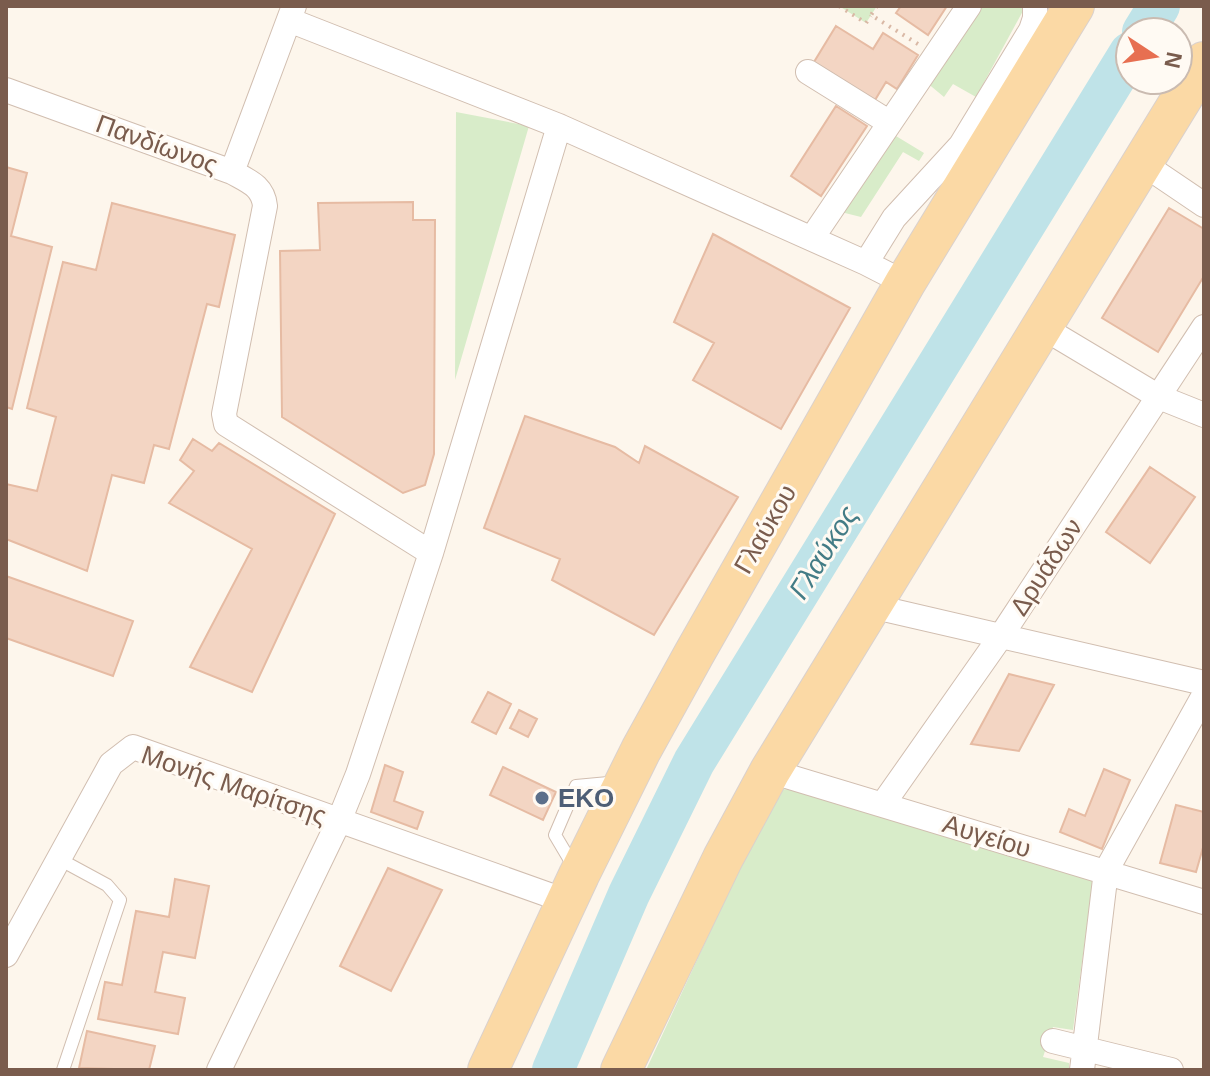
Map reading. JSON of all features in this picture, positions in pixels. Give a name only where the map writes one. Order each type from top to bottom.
[{"type":"main road","name":"Γλαύκου","points":[[488,1070],[573,888],[694,654],[905,283],[1074,6]]},
{"type":"main road","points":[[621,1070],[723,858],[770,771],[1204,62]]},
{"type":"street","points":[[812,238],[969,6]]},
{"type":"street","points":[[866,263],[894,218],[961,145],[1031,30],[1035,6]]},
{"type":"street","points":[[292,13],[559,126],[812,238],[905,283]]},
{"type":"street","name":"Πανδίωνος","points":[[6,90],[232,172],[292,13]]},
{"type":"street","points":[[808,72],[890,123]]},
{"type":"street","points":[[219,1070],[339,821],[358,774],[431,553],[559,126]]},
{"type":"street","points":[[1142,163],[1204,205]]},
{"type":"street","points":[[232,172],[255,184],[264,196],[265,206],[224,414],[226,424],[431,553]]},
{"type":"street","points":[[1042,327],[1159,397],[1204,415]]},
{"type":"street","name":"Δρυάδων","points":[[883,804],[1001,636],[1204,327]]},
{"type":"street","points":[[871,606],[1204,683]]},
{"type":"street","points":[[1084,1060],[1106,871],[1204,695]]},
{"type":"street","name":"Μονής Μαρίτσης","points":[[6,955],[111,764],[133,747],[339,821],[573,888]]},
{"type":"street","name":"Αυγείου","points":[[770,771],[1204,902]]},
{"type":"street","points":[[1053,1041],[1084,1060],[1171,1070]]},
{"type":"lane","points":[[59,859],[107,885],[120,900],[63,1070]]},
{"type":"path","points":[[839,6],[866,23],[877,6]]},
{"type":"path","points":[[871,15],[936,55]]},
{"type":"green space","points":[[839,6],[877,6],[866,23]]},
{"type":"green space","points":[[978,6],[1023,6],[1024,9],[976,97],[953,84],[944,97],[926,82]]},
{"type":"green space","points":[[456,112],[529,126],[455,380]]},
{"type":"green space","points":[[891,133],[924,153],[919,161],[903,152],[861,217],[841,212]]},
{"type":"green space","points":[[781,789],[797,790],[1093,879],[1073,1030],[1053,1027],[1043,1057],[1069,1063],[1069,1070],[646,1070],[736,876]]},
{"type":"building","points":[[901,6],[947,6],[928,35],[896,13]]},
{"type":"building","points":[[836,26],[873,49],[883,33],[918,55],[897,89],[886,82],[875,100],[814,62]]},
{"type":"building","points":[[836,106],[867,126],[821,196],[791,176]]},
{"type":"building","points":[[6,167],[27,173],[11,236],[52,247],[12,409],[6,407]]},
{"type":"building","points":[[413,202],[413,220],[435,220],[434,454],[425,485],[403,493],[282,417],[280,251],[320,250],[318,203]]},
{"type":"building","points":[[112,203],[235,235],[219,307],[207,304],[169,449],[154,445],[144,483],[112,475],[87,571],[6,539],[6,484],[37,491],[56,417],[27,408],[63,262],[96,270]]},
{"type":"building","points":[[1169,208],[1204,229],[1204,276],[1158,352],[1102,318]]},
{"type":"building","points":[[713,234],[850,308],[781,429],[693,380],[714,343],[674,322]]},
{"type":"building","points":[[525,416],[615,447],[639,463],[645,446],[738,497],[654,635],[552,580],[560,559],[484,528]]},
{"type":"building","points":[[193,439],[212,451],[219,443],[335,514],[252,692],[190,667],[252,549],[169,503],[194,471],[180,460]]},
{"type":"building","points":[[1150,467],[1195,497],[1150,563],[1106,532]]},
{"type":"building","points":[[6,576],[133,621],[113,676],[6,638]]},
{"type":"building","points":[[1009,674],[1054,685],[1019,751],[971,744]]},
{"type":"building","points":[[488,692],[511,704],[496,734],[472,722]]},
{"type":"building","points":[[519,710],[537,719],[528,737],[510,728]]},
{"type":"building","points":[[385,765],[403,772],[394,801],[423,812],[417,829],[371,812]]},
{"type":"building","points":[[503,767],[556,792],[543,820],[490,795]]},
{"type":"building","points":[[1104,769],[1130,780],[1102,849],[1060,832],[1069,809],[1085,816]]},
{"type":"building","points":[[1176,805],[1204,812],[1204,844],[1196,872],[1160,863]]},
{"type":"building","points":[[388,868],[442,890],[391,991],[340,966]]},
{"type":"building","points":[[175,879],[209,886],[195,958],[163,952],[155,992],[185,998],[178,1034],[98,1019],[105,982],[122,985],[136,911],[169,917]]},
{"type":"building","points":[[87,1031],[155,1046],[149,1070],[79,1068]]},
{"type":"waterway","name":"Γλαύκος","points":[[1153,16],[1159,6]]},
{"type":"waterway","name":"Γλαύκος","points":[[553,1070],[629,894],[694,762],[1114,79]]},
{"type":"place","name":"EKO","points":[[542,798]]}]
